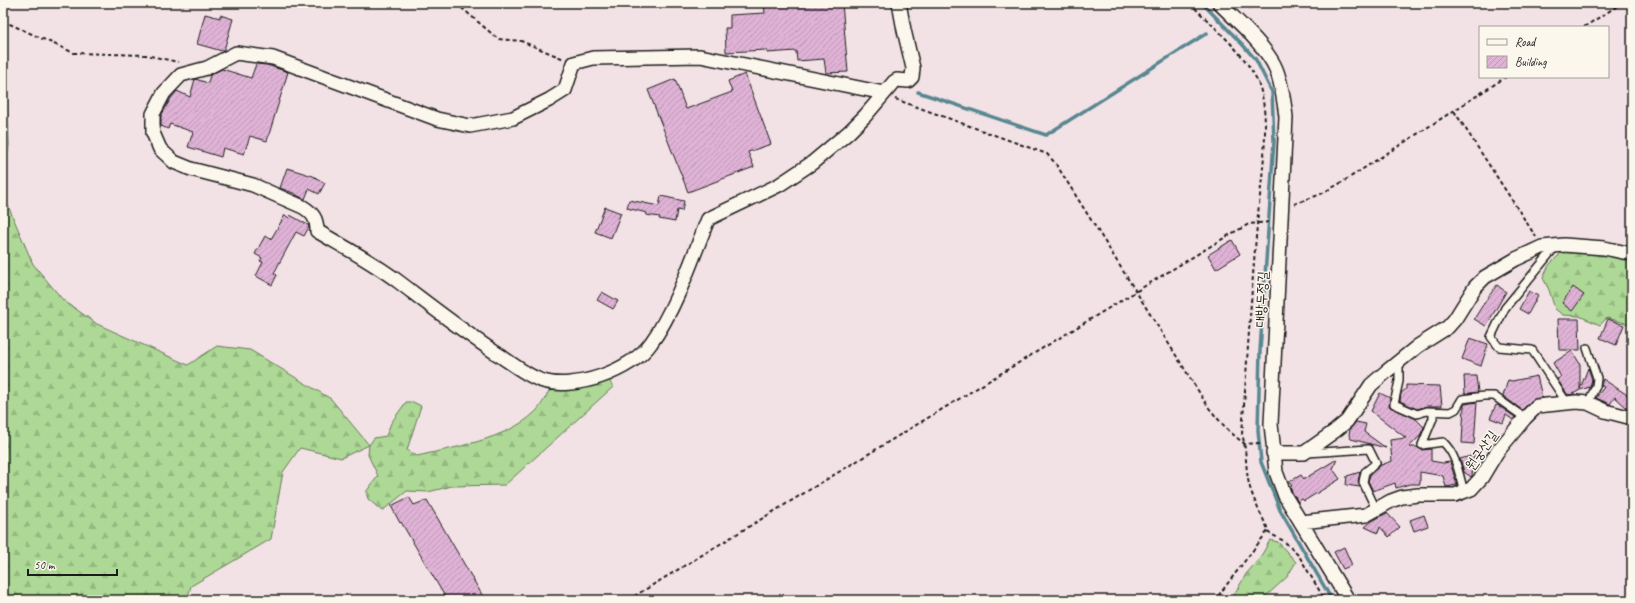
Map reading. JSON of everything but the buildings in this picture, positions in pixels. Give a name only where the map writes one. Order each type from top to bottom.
[{"type":"street","points":[[884,93],[700,56],[593,58],[574,63],[565,90],[549,100],[513,118],[470,126],[437,119],[273,58],[236,53],[207,68],[181,76],[164,94],[153,114],[153,134],[160,149],[174,162],[191,169],[253,185],[270,191],[309,210],[316,218],[317,231],[385,272],[463,331],[539,380],[558,384],[568,384],[584,381],[634,361],[652,343],[670,309],[708,219],[779,185],[812,163],[849,132],[894,82],[897,80],[908,81],[912,77],[914,72],[904,30],[900,3]]},
{"type":"street","name":"대방두정길","points":[[1219,3],[1266,52],[1275,67],[1286,117],[1271,424],[1276,472],[1285,496],[1348,600]]},
{"type":"street","points":[[1273,454],[1304,453],[1335,431],[1347,421],[1371,386],[1399,361],[1448,326],[1455,319],[1475,287],[1485,278],[1516,259],[1542,247],[1557,245],[1604,248],[1632,254]]},
{"type":"street","name":"원궁산길","points":[[1301,522],[1366,515],[1402,497],[1418,495],[1455,495],[1471,489],[1482,477],[1496,452],[1525,418],[1538,406],[1567,403],[1588,403],[1605,412],[1632,418]]},
{"type":"lane","points":[[1557,245],[1505,308],[1491,337],[1499,347],[1532,350],[1567,403]]},
{"type":"lane","points":[[1587,348],[1597,378],[1596,386],[1588,403]]},
{"type":"lane","points":[[1399,361],[1399,381],[1394,404],[1416,414],[1427,411],[1450,412],[1456,409],[1462,399],[1494,396],[1525,418]]},
{"type":"lane","points":[[1433,412],[1433,418],[1422,445],[1443,442],[1450,448],[1454,456],[1464,492]]},
{"type":"lane","points":[[1304,453],[1369,449],[1376,463],[1365,472],[1363,482],[1376,509]]},
{"type":"path","points":[[456,3],[498,39],[521,40],[574,63]]},
{"type":"path","points":[[1190,3],[1239,54],[1256,78],[1264,104],[1264,137],[1242,434],[1245,444],[1249,483],[1255,503],[1267,527],[1267,532],[1215,600]]},
{"type":"path","points":[[1586,26],[1622,3]]},
{"type":"path","points":[[3,21],[74,53],[146,55],[184,64]]},
{"type":"path","points":[[1282,207],[1305,202],[1321,194],[1504,78]]},
{"type":"path","points":[[884,93],[894,99],[1047,154],[1056,164],[1209,408],[1221,423],[1245,444],[1262,443]]},
{"type":"path","points":[[1454,111],[1542,247]]},
{"type":"path","points":[[628,600],[1136,293],[1234,232],[1249,224],[1260,222]]},
{"type":"path","points":[[1267,532],[1284,541],[1299,556],[1325,600]]},
{"type":"green space","points":[[3,99],[7,100],[9,145],[3,183]]},
{"type":"green space","points":[[3,194],[33,264],[63,300],[97,324],[188,365],[217,346],[250,350],[331,399],[369,445],[341,458],[300,448],[283,472],[271,539],[191,586],[187,600],[3,600]]},
{"type":"green space","points":[[1582,250],[1632,259],[1632,327],[1629,324],[1607,318],[1600,325],[1579,316],[1563,315],[1555,309],[1549,290],[1543,278],[1549,265],[1562,252]]},
{"type":"green space","points":[[609,380],[613,387],[505,485],[452,486],[428,492],[407,491],[382,511],[368,499],[366,492],[378,476],[368,455],[369,445],[374,438],[386,436],[391,423],[406,402],[413,402],[421,406],[407,450],[417,456],[462,446],[509,430],[523,422],[536,411],[549,391],[584,386]]},
{"type":"green space","points":[[1270,540],[1278,542],[1296,562],[1287,577],[1263,600],[1235,600],[1233,597],[1246,574],[1260,558]]},
{"type":"waterway","points":[[1202,3],[1256,60],[1272,92],[1274,141],[1260,351],[1258,430],[1261,462],[1280,510],[1332,600]]},
{"type":"waterway","points":[[1250,7],[1256,3]]},
{"type":"waterway","points":[[918,92],[1046,135],[1207,33]]}]
